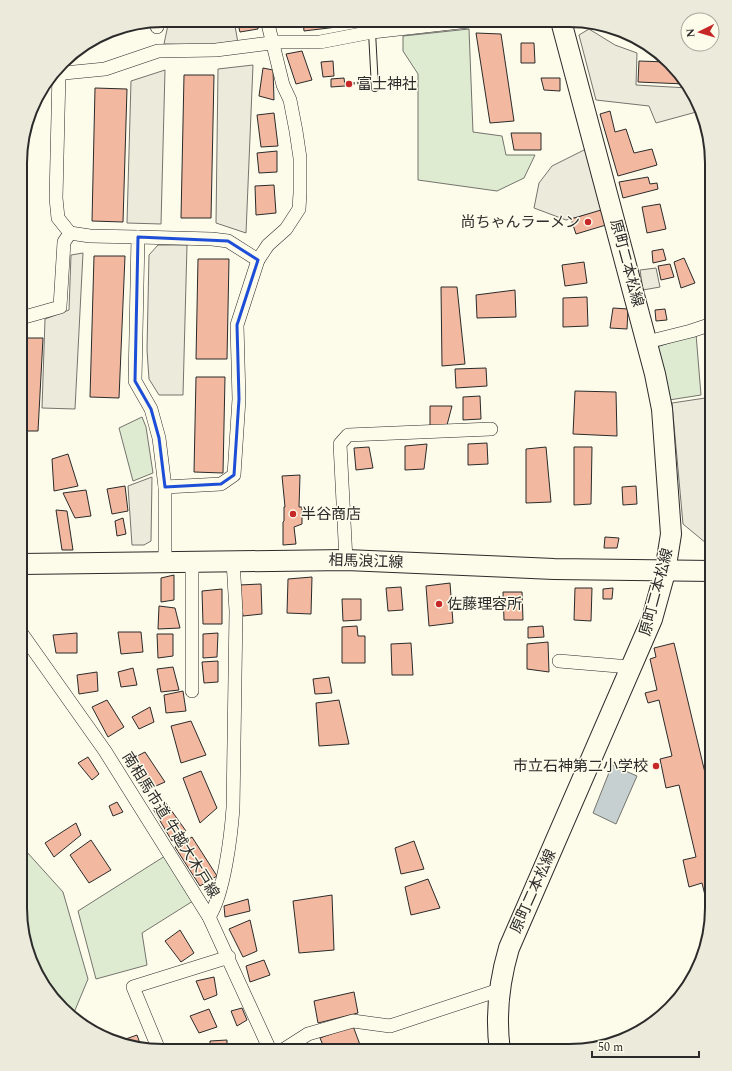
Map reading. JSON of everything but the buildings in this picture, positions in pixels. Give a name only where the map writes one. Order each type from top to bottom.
[{"type":"main road","name":"原町二本松線","points":[[499,1044],[497,1031],[499,990],[503,968],[515,931],[609,721],[630,667],[636,657],[652,619],[665,572],[671,534],[668,469],[662,409],[647,342],[563,27]]},
{"type":"main road","name":"相馬浪江線","points":[[27,564],[346,560],[554,569],[665,572],[705,571]]},
{"type":"street","points":[[165,487],[221,484],[234,475],[239,399],[237,325],[258,260],[268,245],[286,228],[299,209],[300,158],[296,131],[290,100],[283,85],[274,53],[274,42],[269,27]]},
{"type":"street","points":[[62,72],[105,68],[158,51],[216,50],[274,42],[320,42],[372,32],[416,27]]},
{"type":"street","points":[[56,79],[56,209],[58,218],[70,233],[90,236],[212,239],[228,241],[258,260]]},
{"type":"street","points":[[27,316],[60,307],[64,242],[70,233]]},
{"type":"street","points":[[138,238],[135,381],[151,409],[159,438],[165,487],[165,562]]},
{"type":"street","points":[[647,342],[705,326]]},
{"type":"street","points":[[346,560],[340,444],[348,435],[491,429]]},
{"type":"street","points":[[209,917],[216,906],[220,888],[231,828],[233,808],[236,611],[233,561]]},
{"type":"street","points":[[192,562],[192,691]]},
{"type":"street","name":"南相馬市道 牛越大木戸線","points":[[27,641],[105,751],[209,917],[229,957],[267,1044]]},
{"type":"street","points":[[559,661],[630,667]]},
{"type":"street","points":[[156,1044],[133,987],[229,957]]},
{"type":"street","points":[[292,1044],[308,1034],[353,1021],[390,1026],[499,990]]},
{"type":"lane","points":[[372,32],[375,85]]},
{"type":"path","points":[[347,84],[375,85]]},
{"type":"highlighted area","points":[[138,237],[228,241],[258,260],[237,325],[239,399],[234,475],[221,484],[165,487],[159,438],[151,409],[135,381]]},
{"type":"green space","points":[[469,29],[473,132],[502,136],[506,155],[535,155],[524,178],[497,191],[418,180],[418,74],[403,51],[403,36]]},
{"type":"green space","points":[[696,334],[701,395],[669,400],[657,347]]},
{"type":"green space","points":[[142,417],[146,427],[153,473],[133,481],[119,428]]},
{"type":"green space","points":[[27,852],[63,892],[88,979],[75,1011],[61,998],[50,984],[37,960],[28,926]]},
{"type":"green space","points":[[165,856],[193,901],[142,933],[147,965],[96,979],[78,911]]},
{"type":"shaded area","points":[[168,27],[235,27],[238,43],[201,45],[164,44]]},
{"type":"shaded area","points":[[589,29],[615,45],[637,53],[636,85],[682,88],[695,112],[656,123],[649,106],[596,100],[579,35]]},
{"type":"shaded area","points":[[253,65],[246,233],[216,223],[218,69]]},
{"type":"shaded area","points":[[165,70],[161,224],[127,223],[131,81]]},
{"type":"shaded area","points":[[586,149],[605,210],[566,220],[534,208],[539,183],[552,166]]},
{"type":"shaded area","points":[[158,245],[187,245],[183,395],[159,395],[149,379],[147,350],[149,255]]},
{"type":"shaded area","points":[[83,253],[75,409],[42,408],[45,319],[69,310],[71,255]]},
{"type":"shaded area","points":[[656,268],[660,287],[643,290],[640,270]]},
{"type":"shaded area","points":[[705,398],[705,542],[683,524],[672,403]]},
{"type":"shaded area","points":[[152,477],[151,541],[144,545],[132,545],[128,486]]},
{"type":"shaded area","points":[[612,765],[637,776],[616,824],[593,813]]},
{"type":"place","name":"富士神社","points":[[349,84]]},
{"type":"place","name":"尚ちゃんラーメン","points":[[588,222]]},
{"type":"place","name":"半谷商店","points":[[293,514]]},
{"type":"place","name":"佐藤理容所","points":[[439,604]]},
{"type":"place","name":"市立石神第二小学校","points":[[656,766]]}]
